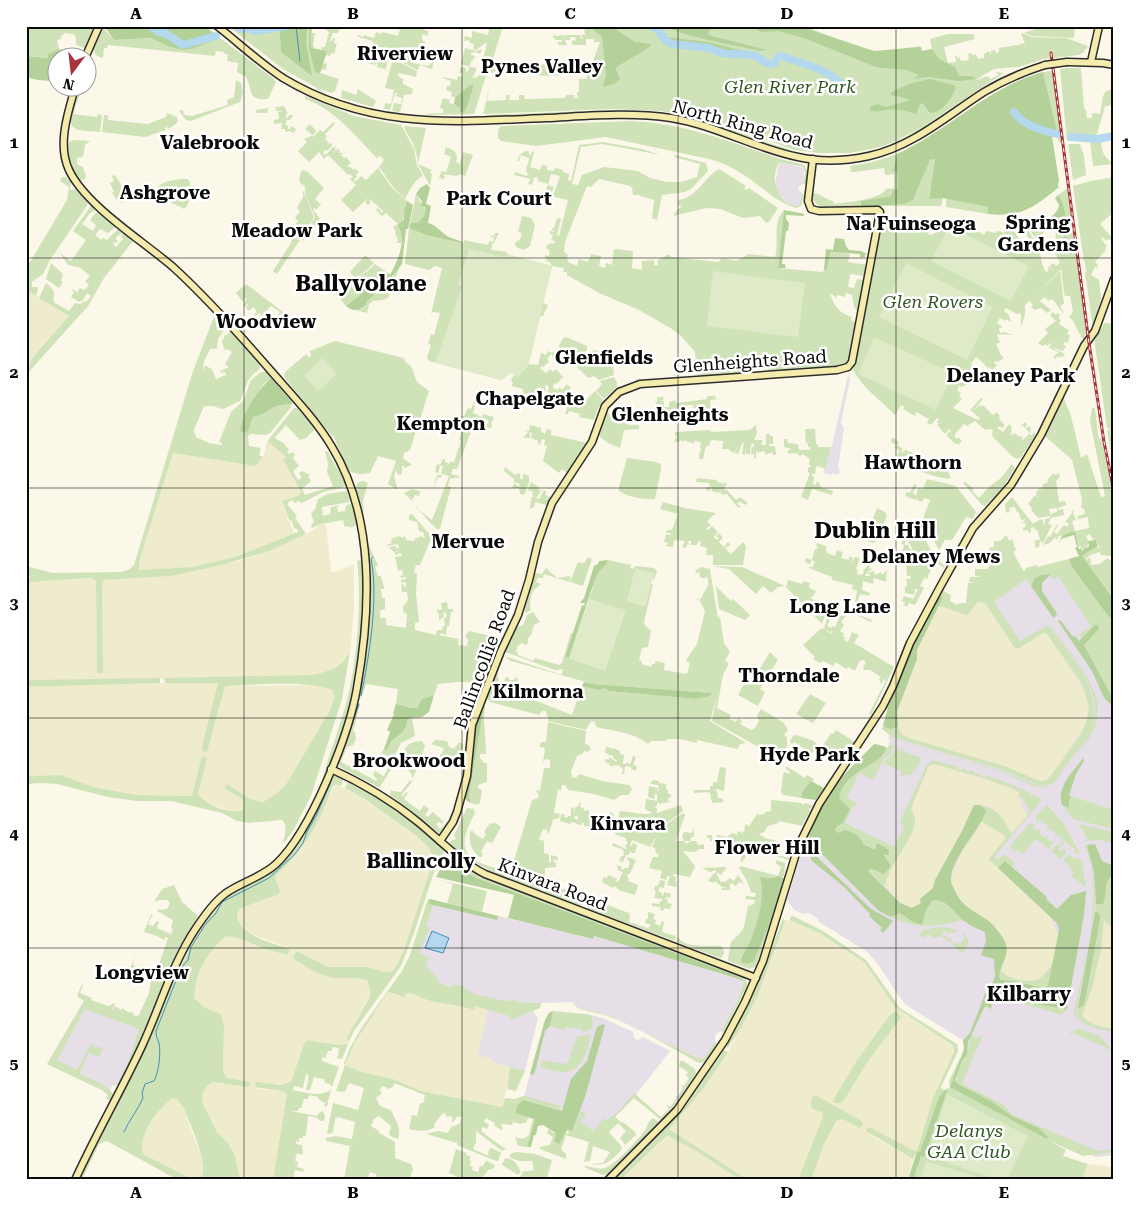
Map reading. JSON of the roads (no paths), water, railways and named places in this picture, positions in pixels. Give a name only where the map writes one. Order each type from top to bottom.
[{"type":"street","points":[[89,48],[99,26]]},
{"type":"street","name":"North Ring Road","points":[[217,26],[283,78],[330,100],[375,114],[408,120],[443,121],[613,115],[656,116],[700,124],[790,155],[813,159],[855,158],[875,155],[892,149],[918,136],[998,84],[1045,65],[1067,62],[1091,62],[1114,65]]},
{"type":"street","points":[[1091,62],[1099,26]]},
{"type":"street","points":[[72,98],[66,121],[64,153],[69,170],[78,186],[136,238],[171,266],[197,291],[257,355],[319,428],[340,462],[355,502],[362,536],[366,580],[363,642],[354,701],[331,769],[314,808],[290,850],[276,865],[226,893],[212,906],[193,933],[173,972],[141,1049],[76,1180]]},
{"type":"street","name":"Glenheights Road","points":[[538,542],[552,503],[592,442],[605,406],[619,392],[640,384],[828,370],[848,367],[852,362],[880,212],[878,210],[812,209],[808,201],[813,159]]},
{"type":"street","points":[[608,1180],[665,1124],[691,1091],[725,1040],[756,978],[770,941],[803,835],[819,804],[883,706],[910,643],[973,528],[1011,485],[1036,445],[1084,346],[1094,334],[1114,279]]},
{"type":"street","name":"Ballincollie Road","points":[[440,841],[453,822],[457,812],[467,776],[472,725],[518,616],[538,542]]},
{"type":"street","name":"Kinvara Road","points":[[331,769],[391,801],[468,865],[496,879],[756,978]]},
{"type":"water","points":[[432,931],[449,938],[443,953],[425,948]]},
{"type":"waterway","points":[[150,26],[183,45],[216,36]]},
{"type":"waterway","points":[[240,29],[247,28],[256,31],[287,26]]},
{"type":"waterway","points":[[296,26],[300,61]]},
{"type":"waterway","points":[[650,26],[658,30],[666,41],[672,44],[708,48],[725,54],[756,56],[768,64],[775,63]]},
{"type":"waterway","points":[[778,57],[781,56],[822,71],[842,85]]},
{"type":"waterway","points":[[1014,112],[1033,127],[1058,134]]},
{"type":"waterway","points":[[1071,137],[1097,139],[1114,136]]},
{"type":"waterway","points":[[361,696],[372,628],[374,592],[371,559],[373,557]]},
{"type":"waterway","points":[[341,757],[359,704]]},
{"type":"waterway","points":[[124,1132],[143,1098],[142,1093],[145,1084],[154,1081],[156,1077],[160,1052],[156,1031],[175,983],[183,974],[181,968],[188,960],[191,947],[222,902],[269,878],[295,854],[303,843],[330,784]]},
{"type":"railway","points":[[1051,53],[1089,343],[1104,442],[1114,492]]},
{"type":"district","name":"Riverview","points":[[405,53]]},
{"type":"district","name":"Pynes Valley","points":[[542,66]]},
{"type":"district","name":"Valebrook","points":[[210,142]]},
{"type":"district","name":"Ashgrove","points":[[165,192]]},
{"type":"district","name":"Park Court","points":[[499,198]]},
{"type":"district","name":"Na Fuinseoga","points":[[911,223]]},
{"type":"district","name":"Meadow Park","points":[[297,230]]},
{"type":"district","name":"Spring Gardens","points":[[1038,233]]},
{"type":"district","name":"Ballyvolane","points":[[361,283]]},
{"type":"district","name":"Woodview","points":[[266,321]]},
{"type":"district","name":"Glenfields","points":[[604,357]]},
{"type":"district","name":"Delaney Park","points":[[1011,375]]},
{"type":"district","name":"Chapelgate","points":[[530,398]]},
{"type":"district","name":"Glenheights","points":[[670,414]]},
{"type":"district","name":"Kempton","points":[[441,423]]},
{"type":"district","name":"Hawthorn","points":[[913,462]]},
{"type":"district","name":"Dublin Hill","points":[[875,530]]},
{"type":"district","name":"Mervue","points":[[468,541]]},
{"type":"district","name":"Delaney Mews","points":[[931,556]]},
{"type":"district","name":"Long Lane","points":[[840,606]]},
{"type":"district","name":"Thorndale","points":[[789,675]]},
{"type":"district","name":"Kilmorna","points":[[538,691]]},
{"type":"district","name":"Hyde Park","points":[[810,754]]},
{"type":"district","name":"Brookwood","points":[[409,760]]},
{"type":"district","name":"Kinvara","points":[[628,823]]},
{"type":"district","name":"Flower Hill","points":[[767,847]]},
{"type":"district","name":"Ballincolly","points":[[421,861]]},
{"type":"district","name":"Longview","points":[[142,972]]},
{"type":"district","name":"Kilbarry","points":[[1029,994]]},
{"type":"park label","name":"Glen River Park","points":[[790,86]]},
{"type":"park label","name":"Glen Rovers","points":[[933,301]]},
{"type":"park label","name":"Delanys GAA Club","points":[[969,1140]]}]
